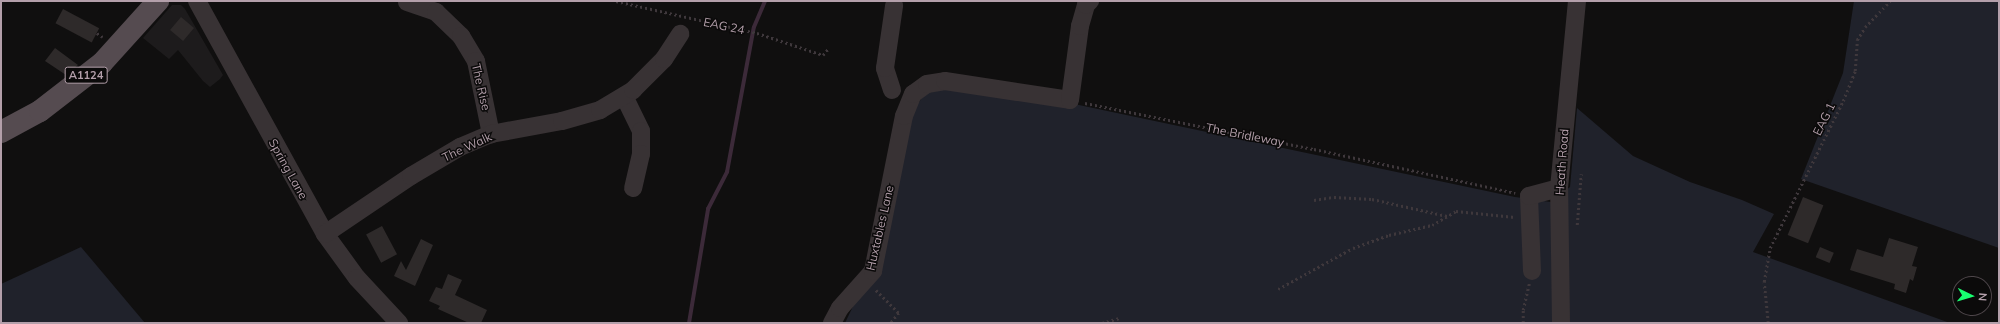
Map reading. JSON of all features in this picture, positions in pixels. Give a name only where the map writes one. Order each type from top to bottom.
[{"type":"main road","name":"A1124","points":[[1,132],[40,111],[102,63],[158,1]]},
{"type":"street","name":"Spring Lane","points":[[197,1],[325,234],[357,278],[399,323]]},
{"type":"street","points":[[892,90],[924,86],[945,81],[1070,100],[1080,26],[1086,5],[1090,1]]},
{"type":"street","name":"Heath Road","points":[[1561,323],[1559,188],[1577,1]]},
{"type":"street","name":"The Rise","points":[[407,2],[436,12],[461,36],[476,61],[491,134]]},
{"type":"street","points":[[894,6],[886,69],[903,120]]},
{"type":"street","name":"The Walk","points":[[325,234],[411,176],[460,147],[491,134],[562,121],[600,110],[633,90],[664,59],[680,34]]},
{"type":"street","name":"Huxtables Lane","points":[[832,323],[840,308],[873,271],[903,120],[913,94],[924,86]]},
{"type":"street","points":[[624,96],[641,131],[641,154],[633,188]]},
{"type":"street","points":[[1532,270],[1529,196],[1559,188]]},
{"type":"path","name":"EAG 24","points":[[616,1],[757,33],[823,55],[828,49]]},
{"type":"path","name":"EAG 1","points":[[1768,323],[1764,282],[1770,248],[1843,101],[1855,71],[1857,40],[1865,27],[1890,1]]},
{"type":"path","points":[[97,33],[103,37]]},
{"type":"path","name":"The Bridleway","points":[[1070,100],[1314,149],[1529,196]]},
{"type":"path","points":[[1314,200],[1334,197],[1372,199],[1447,216]]},
{"type":"path","points":[[1278,289],[1353,248],[1389,235],[1432,224],[1456,211],[1517,217],[1530,215]]},
{"type":"path","points":[[1523,323],[1523,310],[1532,270]]},
{"type":"path","points":[[865,280],[899,313],[891,323]]},
{"type":"path","points":[[1102,323],[1120,318]]},
{"type":"shaded area","points":[[1854,1],[1999,1],[1999,248],[1801,179],[1843,73]]},
{"type":"shaded area","points":[[172,5],[181,5],[185,9],[223,75],[210,87],[203,81],[178,50],[169,59],[143,38]]},
{"type":"shaded area","points":[[930,87],[1060,101],[1515,197],[1551,202],[1570,187],[1577,108],[1633,156],[1690,182],[1742,200],[1774,214],[1753,252],[1950,323],[845,323],[855,302],[916,106]]},
{"type":"shaded area","points":[[81,247],[145,323],[1,323],[1,284]]},
{"type":"building","points":[[63,9],[99,28],[92,42],[55,23]]},
{"type":"building","points":[[181,17],[194,28],[183,41],[170,30]]},
{"type":"building","points":[[55,48],[78,65],[66,75],[45,61]]},
{"type":"building","points":[[1803,197],[1823,205],[1808,243],[1788,235]]},
{"type":"building","points":[[382,226],[397,254],[381,263],[366,234]]},
{"type":"building","points":[[1889,238],[1918,247],[1912,266],[1917,267],[1913,281],[1910,279],[1906,293],[1894,289],[1895,284],[1850,270],[1857,249],[1883,257]]},
{"type":"building","points":[[421,239],[433,245],[415,286],[394,276],[401,261],[406,270]]},
{"type":"building","points":[[1820,247],[1834,253],[1830,263],[1816,257]]},
{"type":"building","points":[[448,274],[462,280],[455,295],[487,310],[481,323],[469,323],[438,309],[440,306],[429,301],[436,287],[442,289]]},
{"type":"waterway","points":[[689,323],[708,209],[727,172],[754,27],[765,1]]}]
